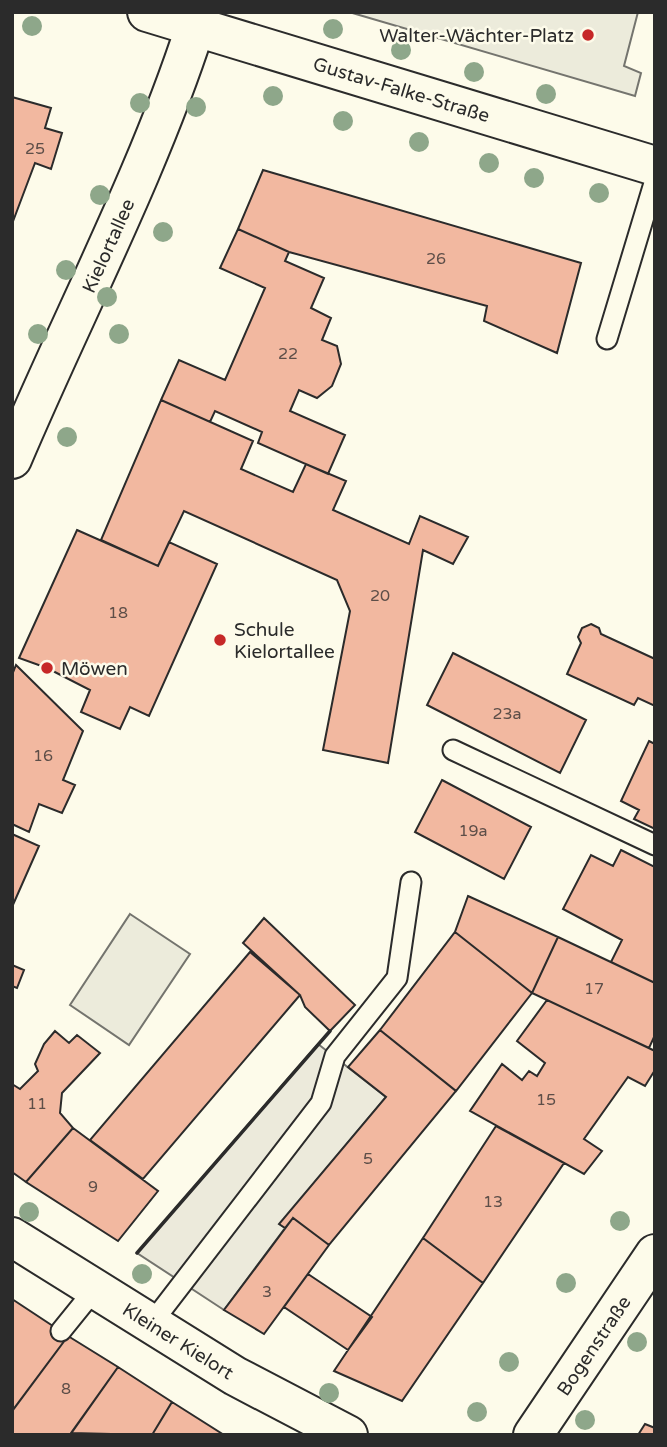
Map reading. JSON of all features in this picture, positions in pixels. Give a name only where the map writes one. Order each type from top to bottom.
[{"type":"street","name":"Gustav-Falke-Straße","points":[[147,12],[655,166]]},
{"type":"street","name":"Kielortallee","points":[[12,459],[61,342],[156,138],[195,28]]},
{"type":"street","name":"Kleiner Kielort","points":[[12,1237],[266,1394],[348,1435]]},
{"type":"street","name":"Bogenstraße","points":[[533,1435],[655,1254]]},
{"type":"lane","points":[[607,339],[655,180]]},
{"type":"lane","points":[[453,750],[655,845]]},
{"type":"lane","points":[[151,1324],[321,1103],[335,1056],[397,978],[411,882]]},
{"type":"lane","points":[[61,1331],[95,1289]]},
{"type":"shaded area","points":[[349,12],[638,12],[624,66],[641,73],[635,96]]},
{"type":"shaded area","points":[[130,914],[190,954],[129,1045],[70,1005]]},
{"type":"shaded area","points":[[318,1044],[386,1097],[280,1224],[285,1228],[224,1310],[137,1253]]},
{"type":"building","points":[[12,97],[51,108],[45,128],[62,133],[51,169],[35,163],[12,224]]},
{"type":"building","points":[[263,170],[581,263],[557,353],[484,321],[487,306],[289,252],[238,229]]},
{"type":"building","points":[[238,229],[289,252],[285,261],[324,278],[311,308],[331,318],[322,340],[337,346],[341,364],[332,386],[317,398],[299,390],[290,411],[345,435],[328,474],[258,443],[262,432],[215,411],[210,422],[161,400],[179,360],[225,380],[265,288],[220,268]]},
{"type":"building","points":[[161,400],[253,441],[241,469],[293,492],[306,464],[346,481],[333,510],[409,544],[420,516],[468,537],[453,564],[423,550],[388,763],[323,750],[350,611],[337,580],[184,511],[158,566],[101,540]]},
{"type":"building","points":[[77,530],[158,566],[169,542],[217,564],[149,716],[130,707],[120,729],[81,712],[90,690],[47,668],[19,658]]},
{"type":"building","points":[[591,624],[599,628],[601,634],[655,659],[655,706],[638,698],[634,705],[567,674],[581,643],[578,637],[582,628]]},
{"type":"building","points":[[453,653],[586,720],[560,773],[427,705]]},
{"type":"building","points":[[16,665],[83,731],[63,780],[75,785],[62,813],[39,804],[29,832],[12,824],[12,675]]},
{"type":"building","points":[[649,741],[655,744],[655,829],[634,819],[639,810],[621,801]]},
{"type":"building","points":[[442,780],[531,827],[504,879],[415,832]]},
{"type":"building","points":[[12,834],[39,846],[12,907]]},
{"type":"building","points":[[621,850],[655,867],[655,983],[611,962],[622,940],[563,909],[591,855],[613,866]]},
{"type":"building","points":[[468,896],[558,937],[532,993],[455,932]]},
{"type":"building","points":[[264,918],[355,1005],[330,1031],[305,1007],[300,995],[243,943]]},
{"type":"building","points":[[455,932],[532,993],[456,1091],[380,1030]]},
{"type":"building","points":[[558,937],[655,983],[655,1035],[649,1048],[532,993]]},
{"type":"building","points":[[250,952],[300,995],[143,1179],[90,1140]]},
{"type":"building","points":[[12,965],[24,970],[17,988],[12,986]]},
{"type":"building","points":[[547,1000],[655,1051],[655,1070],[645,1086],[628,1077],[584,1139],[602,1151],[584,1174],[470,1111],[502,1064],[522,1080],[529,1071],[537,1076],[545,1063],[517,1041]]},
{"type":"building","points":[[380,1030],[456,1091],[329,1245],[293,1218],[285,1228],[279,1224],[386,1097],[348,1067]]},
{"type":"building","points":[[55,1031],[69,1043],[77,1035],[100,1053],[62,1093],[60,1113],[73,1128],[26,1182],[12,1172],[12,1084],[20,1089],[38,1071],[35,1064],[44,1044]]},
{"type":"building","points":[[496,1126],[564,1163],[483,1283],[423,1238]]},
{"type":"building","points":[[73,1128],[158,1191],[118,1241],[26,1182]]},
{"type":"building","points":[[293,1218],[329,1245],[264,1334],[224,1310]]},
{"type":"building","points":[[423,1238],[483,1283],[402,1401],[334,1371]]},
{"type":"building","points":[[308,1274],[372,1317],[348,1350],[284,1307]]},
{"type":"building","points":[[12,1299],[68,1336],[13,1410],[12,1410]]},
{"type":"building","points":[[68,1336],[118,1367],[70,1435],[12,1435],[12,1411]]},
{"type":"building","points":[[118,1367],[172,1402],[152,1435],[71,1433]]},
{"type":"building","points":[[172,1402],[224,1435],[152,1435]]},
{"type":"building","points":[[645,1424],[655,1428],[655,1435],[638,1435]]},
{"type":"wall","points":[[137,1253],[330,1031]]},
{"type":"place","name":"Walter-Wächter-Platz","points":[[588,35]]},
{"type":"place","name":"Schule Kielortallee","points":[[220,640]]},
{"type":"place","name":"Möwen","points":[[47,668]]}]
